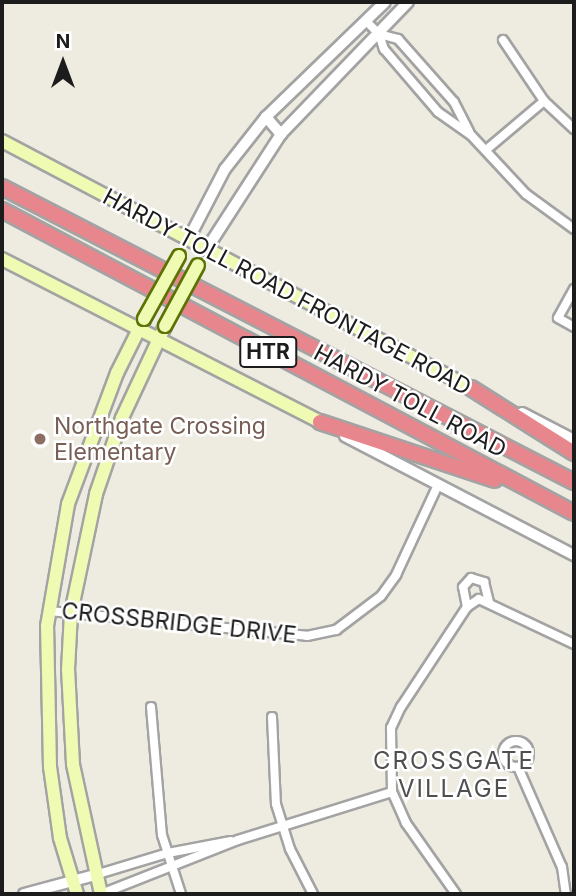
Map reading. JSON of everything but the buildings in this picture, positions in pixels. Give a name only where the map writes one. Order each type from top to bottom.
[{"type":"highway","name":"HARDY TOLL ROAD","points":[[2,187],[200,293],[574,482]]},
{"type":"highway","name":"HARDY TOLL ROAD","points":[[2,210],[574,513]]},
{"type":"highway","points":[[471,388],[574,453]]},
{"type":"highway","points":[[320,422],[534,493]]},
{"type":"main road","name":"HARDY TOLL ROAD FRONTAGE ROAD","points":[[2,141],[471,388]]},
{"type":"main road","points":[[77,894],[60,838],[50,767],[45,690],[49,611],[68,503],[83,458],[141,324],[188,240]]},
{"type":"main road","points":[[101,894],[73,764],[68,670],[71,613],[87,526],[122,418],[165,326],[206,250]]},
{"type":"main road","points":[[2,259],[141,324],[159,340],[320,422]]},
{"type":"main road","points":[[83,458],[105,468]]},
{"type":"main road","points":[[50,767],[73,764]]},
{"type":"street","points":[[188,240],[225,169],[266,117],[385,2]]},
{"type":"street","points":[[206,250],[282,134],[408,2]]},
{"type":"street","points":[[367,22],[379,34],[384,49],[438,111],[470,134],[526,194],[574,229]]},
{"type":"street","points":[[379,34],[398,39],[454,102],[470,134]]},
{"type":"street","points":[[503,40],[544,101],[574,130]]},
{"type":"street","points":[[486,150],[544,101]]},
{"type":"street","points":[[266,117],[282,134]]},
{"type":"street","points":[[574,289],[558,318],[574,327]]},
{"type":"street","name":"HARDY TOLL ROAD FRONTAGE ROAD","points":[[471,388],[574,440]]},
{"type":"street","points":[[320,422],[574,555]]},
{"type":"street","name":"CROSSBRIDGE DRIVE","points":[[49,611],[307,636],[336,630],[381,596],[396,575],[438,485]]},
{"type":"street","points":[[467,607],[463,587],[471,578],[484,582],[489,602]]},
{"type":"street","points":[[456,894],[406,824],[392,792],[391,728],[467,607],[479,599],[574,644]]},
{"type":"street","points":[[152,708],[154,772],[167,853],[181,894]]},
{"type":"street","points":[[272,717],[272,770],[282,826],[313,894]]},
{"type":"street","points":[[518,767],[562,867],[570,894]]},
{"type":"street","points":[[101,894],[173,869],[238,840],[392,792]]},
{"type":"street","points":[[24,894],[167,853],[238,840]]},
{"type":"place","name":"Northgate Crossing Elementary","points":[[40,439]]},
{"type":"district","name":"CROSSGATE VILLAGE","points":[[454,775]]}]
